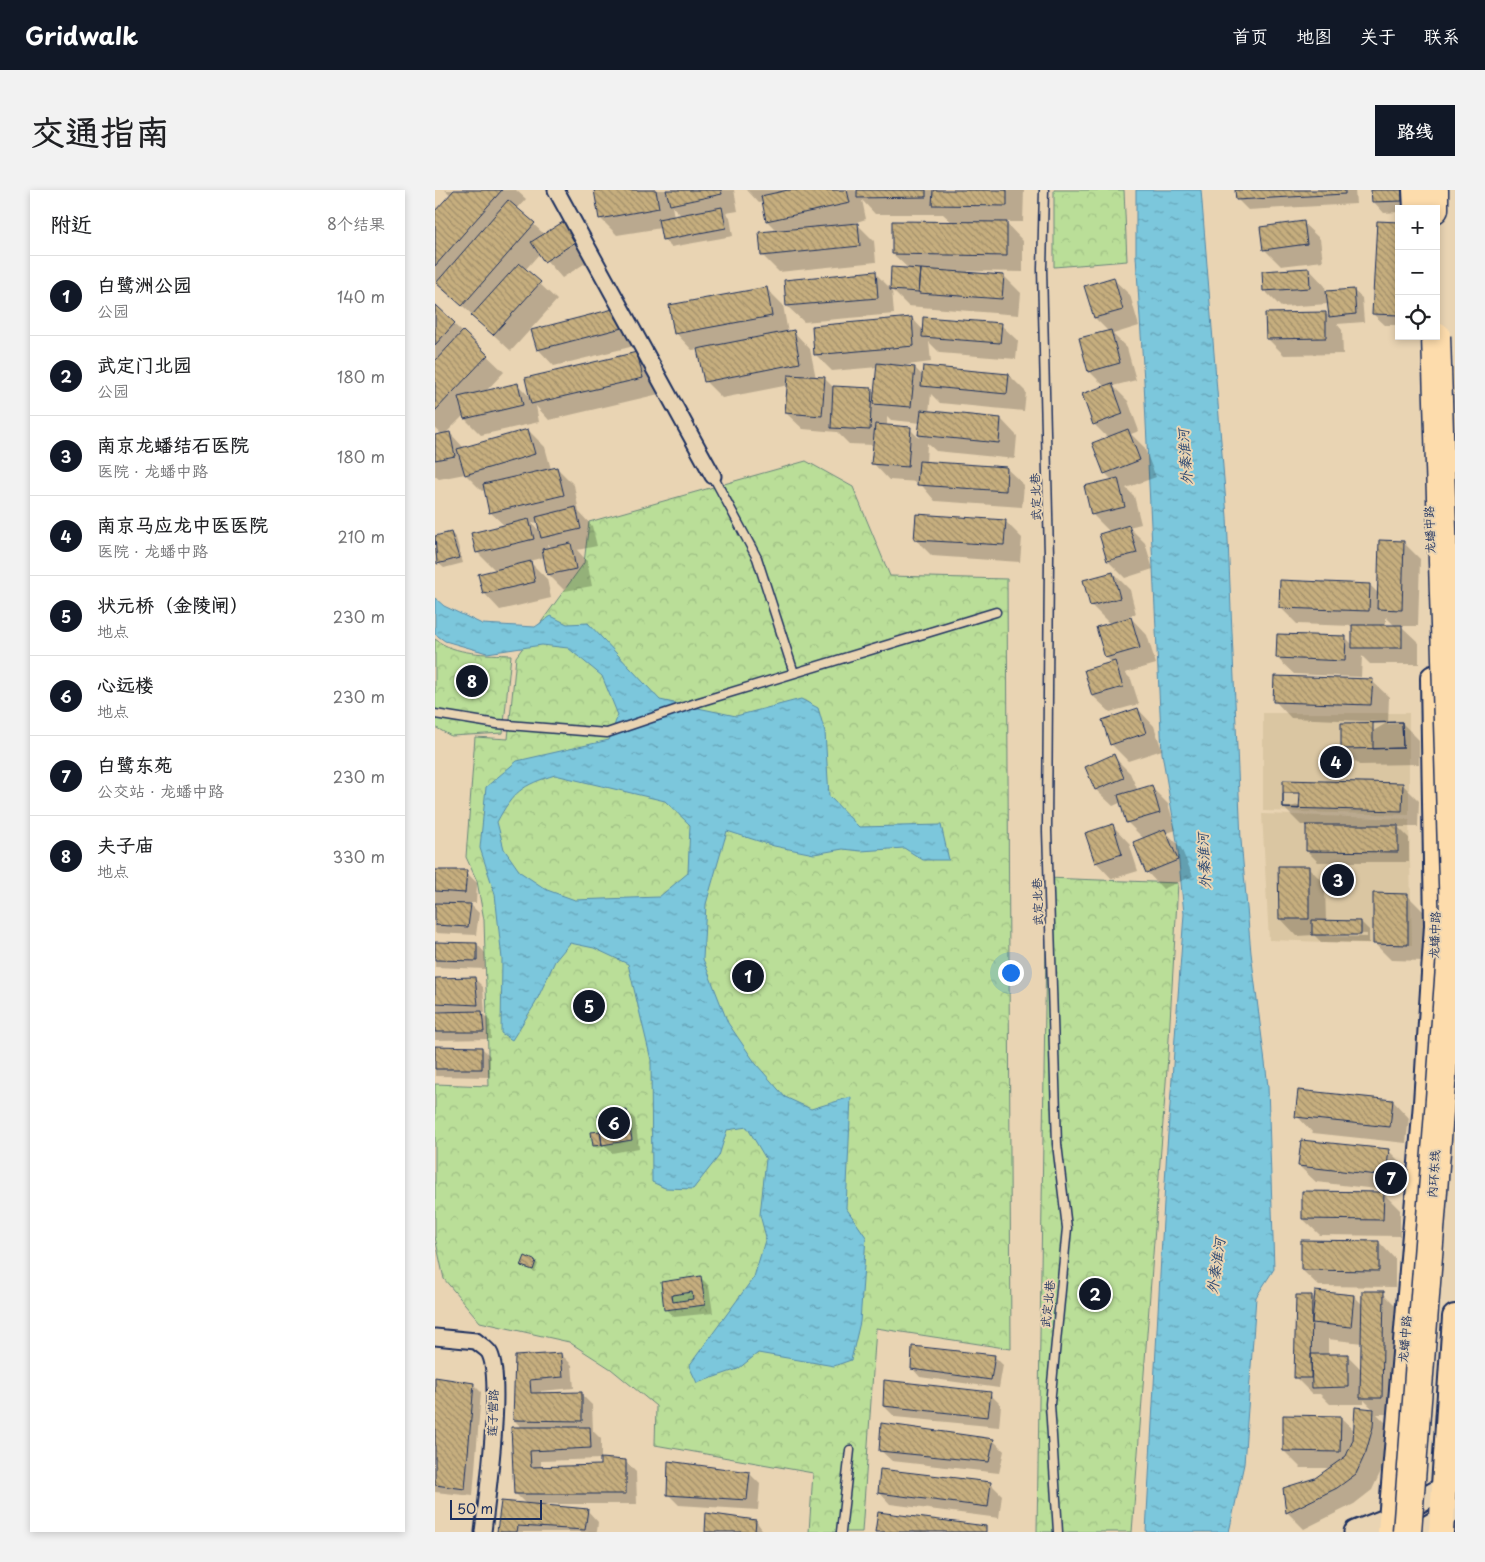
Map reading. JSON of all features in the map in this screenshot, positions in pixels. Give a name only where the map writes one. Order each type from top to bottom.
[{"type":"highway","points":[[1434,190],[1434,205]]},
{"type":"highway","name":"内环东线","points":[[1396,1527],[1454,915],[1436,340]]},
{"type":"highway","name":"内环东线","points":[[1443,1510],[1455,1105]]},
{"type":"main road","points":[[1415,190],[1416,205]]},
{"type":"main road","name":"龙蟠中路","points":[[1396,1527],[1437,926],[1433,672],[1423,340]]},
{"type":"main road","points":[[1419,1532],[1443,1510],[1453,1392],[1455,1317]]},
{"type":"main road","points":[[1355,1532],[1396,1527],[1443,1510]]},
{"type":"street","points":[[556,190],[713,476]]},
{"type":"street","name":"莲子营路","points":[[435,1337],[477,1341],[490,1354],[494,1374],[493,1414],[483,1532]]},
{"type":"lane","name":"武定北巷","points":[[1044,190],[1042,269],[1049,555],[1047,831],[1057,1144],[1067,1228],[1050,1404],[1058,1532]]},
{"type":"lane","points":[[713,476],[757,558],[794,673]]},
{"type":"lane","points":[[435,714],[497,724],[607,732],[699,702],[996,612]]},
{"type":"lane","points":[[841,1532],[849,1450]]},
{"type":"shaded area","points":[[1263,713],[1409,713],[1409,815],[1263,811]]},
{"type":"shaded area","points":[[1262,814],[1409,819],[1412,945],[1269,940]]},
{"type":"green space","points":[[1054,190],[1124,190],[1127,261],[1054,267]]},
{"type":"green space","points":[[806,461],[853,487],[890,576],[1007,579],[1011,1349],[876,1328],[862,1532],[809,1532],[813,1473],[655,1445],[656,1406],[611,1369],[569,1342],[480,1322],[444,1279],[435,1237],[435,1084],[489,1086],[484,920],[477,881],[466,857],[475,737],[508,739],[516,657],[584,563],[589,522]]},
{"type":"green space","points":[[435,639],[462,651],[511,655],[503,733],[451,736],[435,727]]},
{"type":"green space","points":[[1047,878],[1178,883],[1168,1056],[1132,1532],[1037,1532]]},
{"type":"water","name":"外秦淮河","points":[[1136,190],[1201,190],[1227,517],[1241,840],[1251,953],[1268,1086],[1274,1269],[1256,1297],[1244,1464],[1229,1532],[1146,1532],[1167,1147],[1184,914],[1177,841],[1162,753],[1136,256]]},
{"type":"water","points":[[435,598],[444,606],[482,624],[535,627],[551,616],[567,624],[588,623],[660,700],[736,716],[801,699],[818,708],[825,732],[829,796],[859,827],[941,825],[949,860],[923,860],[904,848],[861,851],[843,849],[814,854],[774,846],[727,831],[706,904],[703,959],[728,1023],[756,1064],[785,1097],[811,1109],[851,1097],[846,1208],[866,1237],[860,1322],[851,1360],[834,1366],[758,1353],[738,1369],[697,1383],[689,1366],[754,1277],[766,1237],[760,1215],[766,1159],[747,1127],[727,1130],[719,1156],[693,1189],[665,1188],[652,1182],[651,1060],[628,964],[594,948],[570,943],[555,961],[535,1004],[512,1040],[501,1033],[502,959],[495,894],[480,848],[486,787],[517,761],[609,740],[618,715],[602,676],[568,648],[542,645],[487,653],[445,641],[435,634]],"holes":[[[555,775],[665,801],[690,825],[688,873],[659,897],[575,900],[547,890],[520,872],[504,849],[497,822],[508,803],[526,786]]]},
{"type":"building","points":[[454,190],[502,190],[435,266],[435,211]]},
{"type":"building","points":[[594,190],[656,190],[659,208],[599,219]]},
{"type":"building","points":[[666,190],[721,190],[722,194],[670,205]]},
{"type":"building","points":[[788,190],[847,190],[850,203],[766,221],[761,196]]},
{"type":"building","points":[[857,190],[926,190],[926,197],[857,198]]},
{"type":"building","points":[[933,190],[1007,190],[1007,206],[932,205]]},
{"type":"building","points":[[1235,190],[1345,190],[1345,194],[1236,200]]},
{"type":"building","points":[[1371,190],[1402,190],[1402,201],[1372,202]]},
{"type":"building","points":[[508,200],[535,223],[462,306],[436,283]]},
{"type":"building","points":[[722,207],[726,228],[662,240],[658,219]]},
{"type":"building","points":[[566,220],[579,240],[544,262],[531,242]]},
{"type":"building","points":[[892,221],[1007,222],[1007,256],[892,254]]},
{"type":"building","points":[[1304,221],[1307,244],[1263,250],[1260,227]]},
{"type":"building","points":[[1377,221],[1395,222],[1395,315],[1372,314]]},
{"type":"building","points":[[858,223],[860,246],[761,256],[759,232]]},
{"type":"building","points":[[519,263],[541,282],[493,335],[471,316]]},
{"type":"building","points":[[891,267],[921,269],[919,292],[890,290]]},
{"type":"building","points":[[1309,268],[1310,288],[1263,291],[1262,271]]},
{"type":"building","points":[[921,269],[1004,275],[1002,299],[919,293]]},
{"type":"building","points":[[876,271],[878,298],[786,306],[784,280]]},
{"type":"building","points":[[1114,277],[1123,310],[1094,318],[1084,286]]},
{"type":"building","points":[[767,287],[772,316],[674,334],[669,305]]},
{"type":"building","points":[[1354,289],[1356,314],[1329,317],[1326,291]]},
{"type":"building","points":[[435,304],[455,323],[435,345]]},
{"type":"building","points":[[617,308],[622,328],[537,350],[531,330]]},
{"type":"building","points":[[1326,312],[1326,338],[1266,339],[1265,313]]},
{"type":"building","points":[[912,317],[914,346],[814,355],[812,326]]},
{"type":"building","points":[[923,317],[1002,323],[1000,343],[922,337]]},
{"type":"building","points":[[794,330],[800,363],[704,382],[697,349]]},
{"type":"building","points":[[1111,330],[1120,363],[1088,372],[1079,338]]},
{"type":"building","points":[[463,331],[488,355],[435,411],[435,361]]},
{"type":"building","points":[[637,352],[643,378],[531,404],[525,378]]},
{"type":"building","points":[[877,363],[915,367],[911,407],[873,404]]},
{"type":"building","points":[[923,366],[1009,374],[1007,394],[921,386]]},
{"type":"building","points":[[788,375],[825,377],[822,416],[785,413]]},
{"type":"building","points":[[518,383],[523,405],[464,419],[458,397]]},
{"type":"building","points":[[1112,383],[1123,414],[1093,425],[1082,394]]},
{"type":"building","points":[[833,386],[872,388],[870,430],[831,428]]},
{"type":"building","points":[[921,410],[1001,418],[999,443],[918,435]]},
{"type":"building","points":[[875,424],[911,427],[908,467],[871,464]]},
{"type":"building","points":[[528,429],[535,454],[465,475],[457,449]]},
{"type":"building","points":[[1128,429],[1140,460],[1104,474],[1092,443]]},
{"type":"building","points":[[450,432],[455,456],[435,460],[435,435]]},
{"type":"building","points":[[919,461],[1007,467],[1006,491],[917,485]]},
{"type":"building","points":[[557,467],[564,495],[489,513],[483,484]]},
{"type":"building","points":[[1118,478],[1125,507],[1091,515],[1084,486]]},
{"type":"building","points":[[576,507],[581,529],[541,538],[536,517]]},
{"type":"building","points":[[916,514],[1006,520],[1004,545],[914,540]]},
{"type":"building","points":[[529,519],[534,539],[476,553],[471,533]]},
{"type":"building","points":[[1129,525],[1137,553],[1107,561],[1099,534]]},
{"type":"building","points":[[451,532],[459,558],[437,564],[435,536]]},
{"type":"building","points":[[1379,540],[1404,541],[1402,610],[1377,609]]},
{"type":"building","points":[[571,543],[576,569],[547,575],[542,549]]},
{"type":"building","points":[[531,561],[535,582],[483,594],[478,574]]},
{"type":"building","points":[[1113,572],[1120,598],[1090,606],[1083,580]]},
{"type":"building","points":[[1280,580],[1370,584],[1369,611],[1279,608]]},
{"type":"building","points":[[1131,617],[1140,648],[1105,658],[1096,627]]},
{"type":"building","points":[[1352,625],[1402,625],[1402,648],[1352,648]]},
{"type":"building","points":[[1277,634],[1346,636],[1345,661],[1276,658]]},
{"type":"building","points":[[1115,661],[1123,687],[1092,696],[1084,670]]},
{"type":"building","points":[[1274,676],[1373,679],[1371,705],[1273,702]]},
{"type":"building","points":[[1138,708],[1146,733],[1110,745],[1102,720]]},
{"type":"building","points":[[1402,722],[1403,748],[1341,749],[1341,723]]},
{"type":"building","points":[[1402,722],[1403,748],[1373,749],[1373,723]]},
{"type":"building","points":[[1114,754],[1124,778],[1095,790],[1085,767]]},
{"type":"building","points":[[1283,780],[1403,783],[1402,811],[1283,808]]},
{"type":"building","points":[[1152,785],[1160,813],[1126,823],[1118,795]]},
{"type":"building","points":[[1283,793],[1300,793],[1299,809],[1283,808]]},
{"type":"building","points":[[1113,824],[1122,854],[1095,863],[1085,833]]},
{"type":"building","points":[[1306,825],[1398,825],[1398,852],[1306,851]]},
{"type":"building","points":[[1165,829],[1178,860],[1146,873],[1133,842]]},
{"type":"building","points":[[1278,866],[1309,866],[1309,919],[1279,919]]},
{"type":"building","points":[[435,870],[467,870],[465,893],[435,891]]},
{"type":"building","points":[[1373,893],[1408,894],[1408,945],[1373,944]]},
{"type":"building","points":[[435,903],[471,904],[468,927],[435,925]]},
{"type":"building","points":[[1312,920],[1361,921],[1361,935],[1312,935]]},
{"type":"building","points":[[435,942],[477,943],[477,961],[435,960]]},
{"type":"building","points":[[475,977],[478,1005],[435,1003],[435,978]]},
{"type":"building","points":[[482,1011],[484,1032],[435,1032],[435,1012]]},
{"type":"building","points":[[435,1046],[482,1047],[482,1069],[435,1069]]},
{"type":"building","points":[[1298,1090],[1393,1100],[1390,1127],[1295,1117]]},
{"type":"building","points":[[627,1110],[632,1140],[602,1145],[598,1115]]},
{"type":"building","points":[[600,1131],[602,1145],[593,1146],[591,1132]]},
{"type":"building","points":[[1301,1140],[1389,1149],[1386,1176],[1298,1166]]},
{"type":"building","points":[[1302,1191],[1384,1192],[1383,1220],[1302,1219]]},
{"type":"building","points":[[1301,1240],[1379,1241],[1379,1271],[1301,1270]]},
{"type":"building","points":[[525,1256],[536,1261],[533,1270],[521,1266]]},
{"type":"building","points":[[701,1276],[705,1305],[664,1310],[661,1282]],"holes":[[[692,1292],[693,1299],[673,1302],[672,1295]]]},
{"type":"building","points":[[1315,1291],[1354,1295],[1351,1327],[1312,1323]]},
{"type":"building","points":[[1362,1291],[1384,1291],[1382,1398],[1360,1398]]},
{"type":"building","points":[[1296,1295],[1312,1295],[1311,1378],[1294,1378]]},
{"type":"building","points":[[912,1346],[995,1355],[991,1380],[911,1369]]},
{"type":"building","points":[[561,1353],[563,1377],[530,1380],[531,1393],[582,1392],[582,1421],[513,1420],[515,1356]]},
{"type":"building","points":[[1311,1354],[1348,1354],[1348,1387],[1312,1388]]},
{"type":"building","points":[[435,1377],[474,1383],[465,1489],[435,1485]]},
{"type":"building","points":[[884,1380],[991,1392],[988,1417],[883,1406]]},
{"type":"building","points":[[1355,1407],[1374,1409],[1373,1427],[1366,1452],[1356,1474],[1337,1488],[1286,1513],[1283,1488],[1315,1478],[1346,1456],[1353,1440]]},
{"type":"building","points":[[1283,1415],[1341,1416],[1340,1452],[1283,1451]]},
{"type":"building","points":[[881,1423],[994,1439],[989,1462],[879,1451]]},
{"type":"building","points":[[511,1427],[590,1427],[591,1448],[530,1451],[531,1467],[600,1465],[600,1458],[626,1460],[626,1494],[514,1494]]},
{"type":"building","points":[[668,1461],[750,1472],[747,1500],[667,1495]]},
{"type":"building","points":[[880,1469],[991,1482],[988,1507],[878,1493]]},
{"type":"building","points":[[501,1501],[588,1509],[585,1530],[518,1526],[517,1532],[497,1532]]},
{"type":"building","points":[[878,1512],[986,1526],[986,1532],[875,1532]]},
{"type":"building","points":[[706,1513],[756,1520],[755,1532],[705,1532]]},
{"type":"place","name":"夫子庙","points":[[472,681]]},
{"type":"place","name":"南京马应龙中医医院","points":[[1336,762]]},
{"type":"place","name":"南京龙蟠结石医院","points":[[1338,880]]},
{"type":"place","name":"白鹭洲公园","points":[[748,976]]},
{"type":"place","name":"状元桥（金陵闸）","points":[[589,1006]]},
{"type":"place","name":"心远楼","points":[[614,1123]]},
{"type":"place","name":"白鹭东苑","points":[[1391,1178]]},
{"type":"place","name":"武定门北园","points":[[1095,1294]]}]
